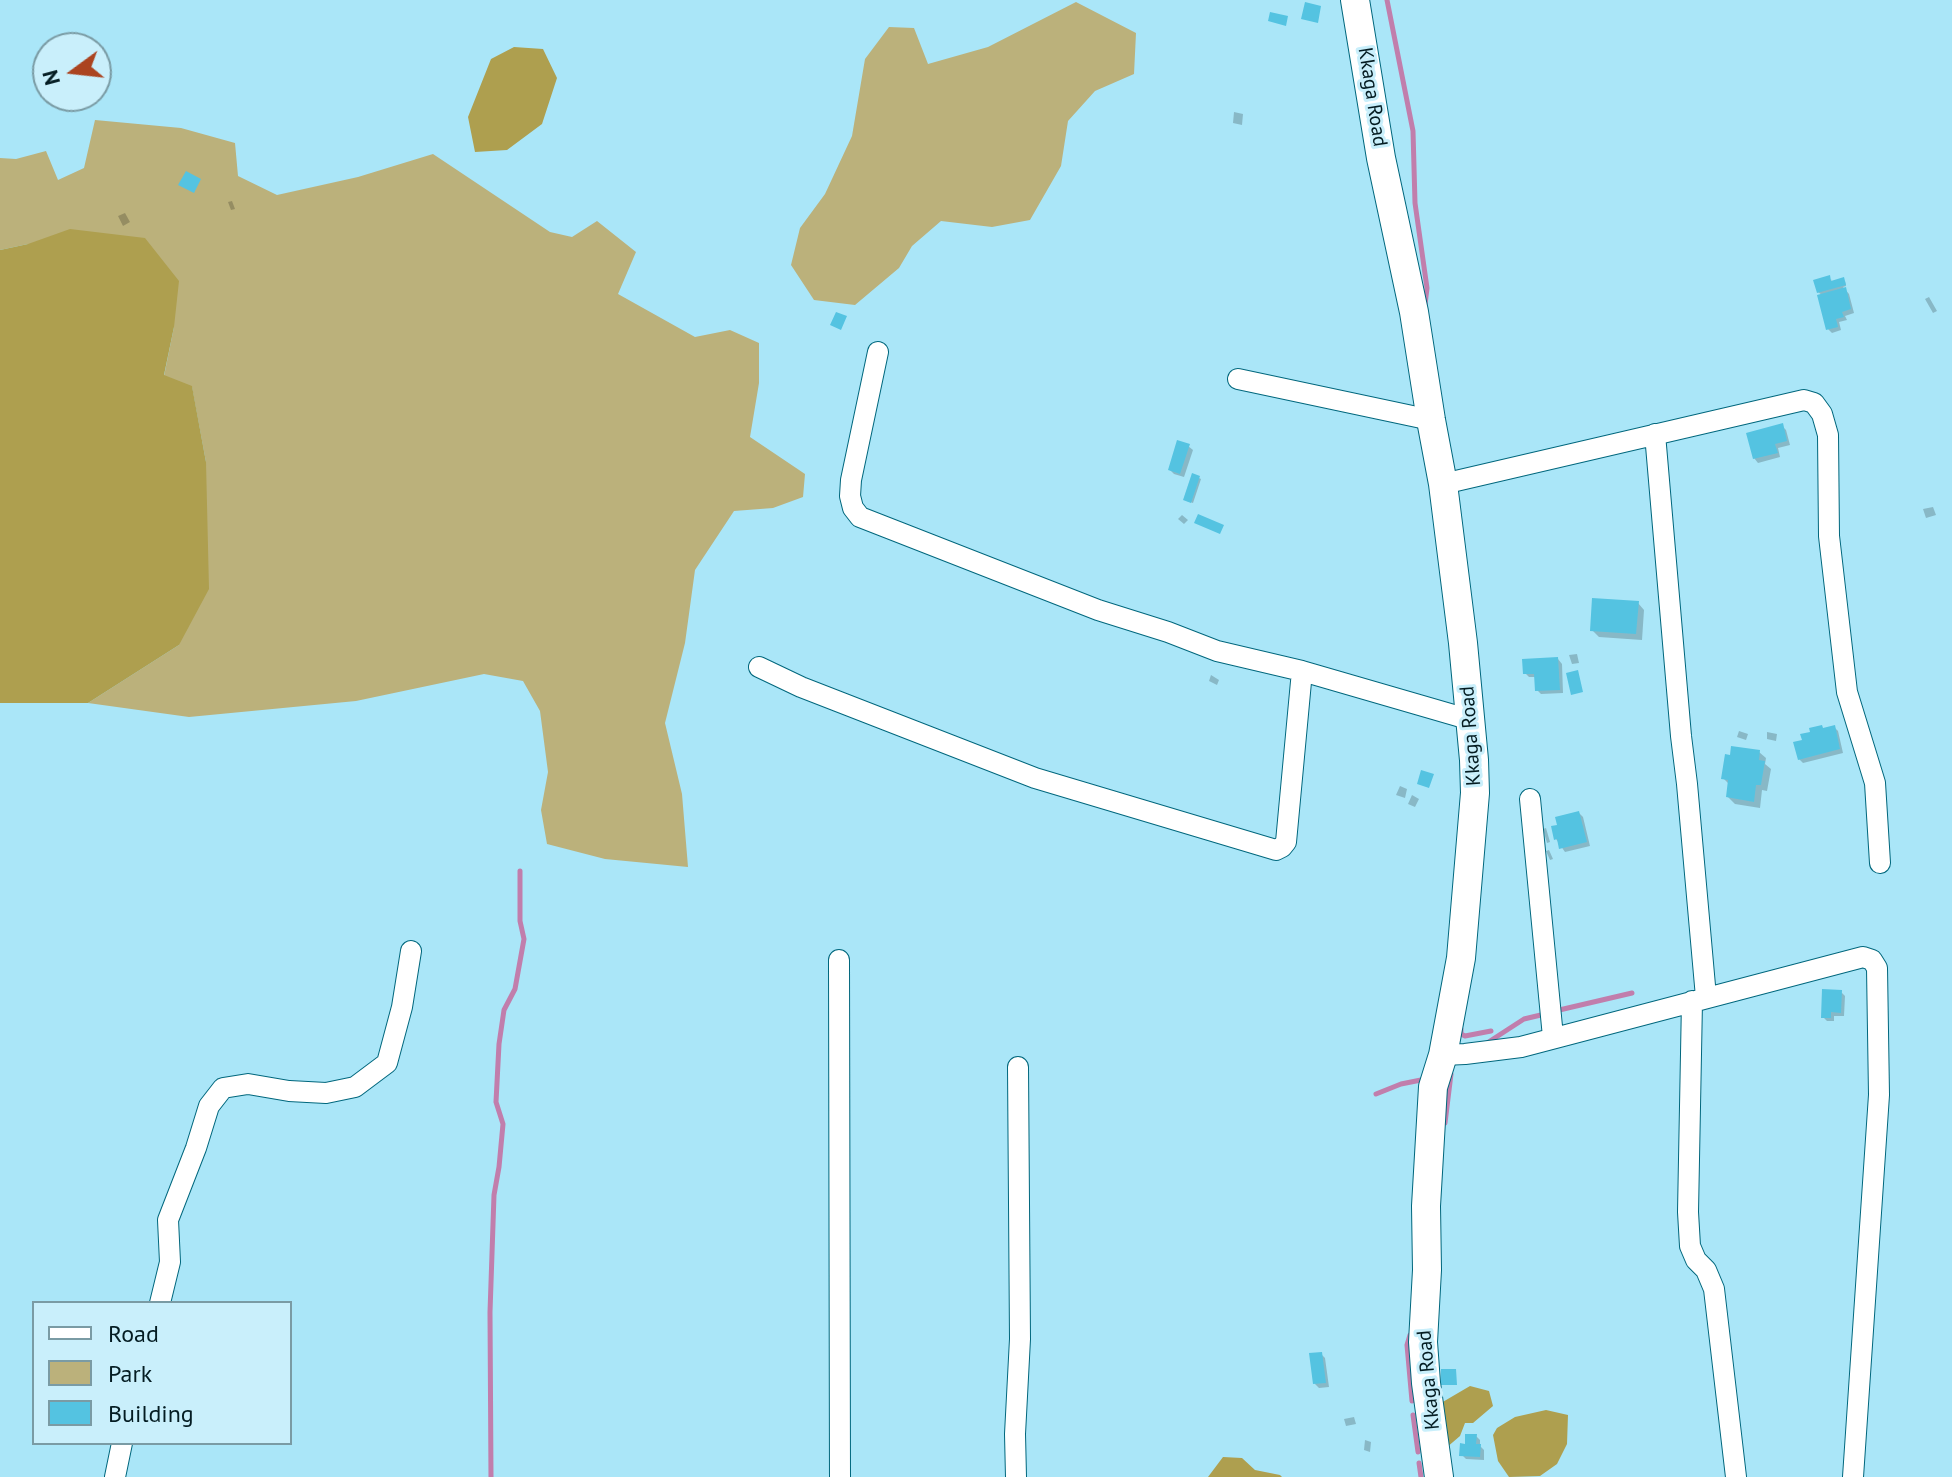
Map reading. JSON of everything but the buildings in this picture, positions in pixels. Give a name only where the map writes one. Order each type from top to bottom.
[{"type":"street","name":"Kkaga Road","points":[[1355,0],[1381,158],[1414,312],[1443,484],[1471,720],[1475,793],[1464,927],[1443,1055],[1433,1087],[1426,1206],[1427,1270],[1423,1342],[1439,1477]]},
{"type":"street","points":[[878,352],[851,480],[850,496],[853,508],[860,517],[1098,610],[1217,651],[1302,671],[1471,720]]},
{"type":"street","points":[[1238,379],[1431,420]]},
{"type":"street","points":[[1443,484],[1804,400],[1814,403],[1822,414],[1828,435],[1829,536],[1847,692],[1875,783],[1880,863]]},
{"type":"street","points":[[1655,434],[1687,784],[1699,999],[1688,1212],[1690,1246],[1714,1289],[1736,1477]]},
{"type":"street","points":[[759,667],[801,687],[1035,778],[1276,850],[1286,842],[1302,671]]},
{"type":"street","points":[[1530,799],[1553,1037]]},
{"type":"street","points":[[160,1301],[170,1262],[168,1220],[209,1106],[223,1088],[248,1084],[326,1093],[355,1087],[387,1063],[402,1007],[411,951]]},
{"type":"street","points":[[1443,1055],[1521,1047],[1863,957],[1872,960],[1877,968],[1879,1095],[1853,1477]]},
{"type":"street","points":[[839,960],[840,1477]]},
{"type":"street","points":[[1016,1477],[1020,1339],[1018,1067]]},
{"type":"street","points":[[115,1477],[122,1445]]},
{"type":"green space","points":[[1076,2],[1136,33],[1134,74],[1095,91],[1068,121],[1061,166],[1030,220],[992,227],[941,221],[912,246],[899,268],[855,305],[814,300],[791,265],[800,228],[825,194],[852,136],[865,59],[889,27],[914,28],[928,64],[988,47]]},
{"type":"green space","points":[[95,120],[181,128],[235,143],[238,176],[277,195],[358,177],[433,154],[550,232],[572,237],[597,221],[636,252],[618,294],[695,337],[730,330],[759,343],[759,383],[750,437],[805,474],[803,497],[773,508],[734,511],[695,570],[685,643],[665,723],[682,794],[688,867],[605,859],[547,844],[541,810],[548,772],[540,711],[523,681],[484,674],[356,701],[189,717],[88,703],[179,645],[206,462],[192,387],[164,376],[174,327],[28,244],[0,250],[0,158],[16,159],[46,151],[58,180],[84,168]]},
{"type":"shaded area","points":[[514,47],[543,49],[557,78],[542,124],[507,150],[475,152],[468,117],[491,59]]},
{"type":"shaded area","points":[[70,229],[145,238],[179,281],[164,375],[192,386],[206,462],[209,589],[179,645],[88,703],[0,703],[0,250]]},
{"type":"shaded area","points":[[1470,1386],[1489,1391],[1493,1406],[1473,1423],[1465,1423],[1460,1436],[1446,1448],[1441,1403]]},
{"type":"shaded area","points":[[1546,1410],[1568,1415],[1567,1444],[1557,1464],[1540,1476],[1509,1477],[1498,1461],[1493,1435],[1497,1428],[1515,1417]]},
{"type":"shaded area","points":[[1223,1457],[1242,1458],[1255,1470],[1282,1477],[1208,1477]]},
{"type":"waterway","points":[[1387,0],[1413,131],[1415,203],[1427,288],[1425,305]]},
{"type":"waterway","points":[[491,1477],[490,1312],[494,1195],[503,1124],[496,1102],[504,1010],[515,989],[524,939],[520,921],[520,871]]},
{"type":"waterway","points":[[1555,1011],[1632,993]]},
{"type":"waterway","points":[[1487,1043],[1524,1019],[1545,1014]]},
{"type":"waterway","points":[[1461,1029],[1461,1034],[1465,1036],[1491,1031]]},
{"type":"waterway","points":[[1445,1123],[1451,1074]]},
{"type":"waterway","points":[[1376,1094],[1426,1079]]},
{"type":"waterway","points":[[1410,1335],[1407,1345],[1412,1401]]},
{"type":"waterway","points":[[1413,1415],[1418,1452]]},
{"type":"waterway","points":[[1419,1463],[1421,1477]]}]
